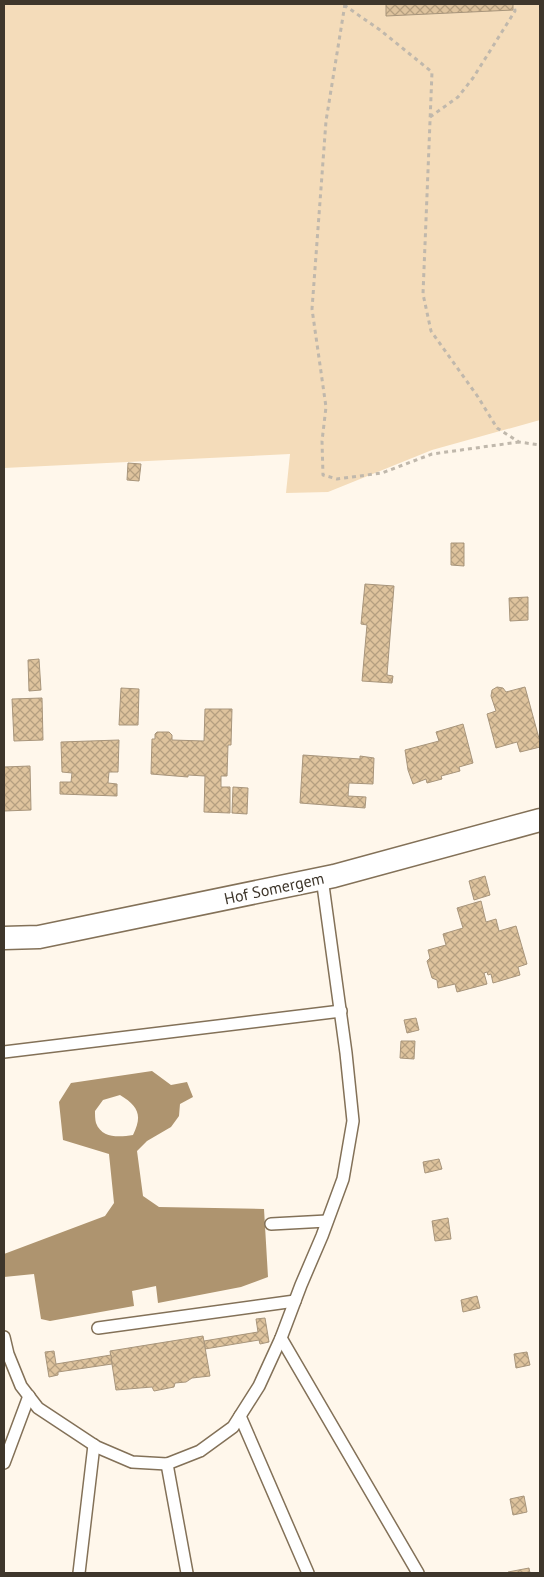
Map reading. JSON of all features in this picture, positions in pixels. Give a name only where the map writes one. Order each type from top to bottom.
[{"type":"street","name":"Hof Somergem","points":[[4,938],[39,937],[322,878],[540,820]]},
{"type":"lane","points":[[4,1337],[8,1354],[21,1386],[38,1408],[94,1445],[132,1462],[167,1464],[200,1452],[233,1427],[259,1386],[282,1338],[343,1178],[353,1121],[341,1011],[322,878]]},
{"type":"lane","points":[[4,1052],[341,1011]]},
{"type":"lane","points":[[271,1224],[327,1221]]},
{"type":"lane","points":[[98,1328],[295,1301]]},
{"type":"lane","points":[[282,1338],[418,1573]]},
{"type":"lane","points":[[4,1463],[29,1396]]},
{"type":"lane","points":[[240,1416],[308,1573]]},
{"type":"lane","points":[[79,1573],[94,1445]]},
{"type":"lane","points":[[167,1464],[186,1573]]},
{"type":"path","points":[[519,442],[497,428],[478,397],[431,331],[423,294],[432,72],[344,4],[326,121],[312,309],[326,407],[322,442],[323,475],[338,479],[382,473],[432,454],[519,442],[540,445]]},
{"type":"path","points":[[430,117],[458,97],[473,78],[515,11],[514,4]]},
{"type":"shaded area","points":[[4,4],[540,4],[540,420],[432,450],[328,492],[286,493],[290,454],[4,468]]},
{"type":"shaded area","points":[[152,1071],[171,1085],[187,1082],[193,1097],[180,1104],[179,1116],[171,1127],[147,1141],[137,1151],[143,1196],[159,1207],[264,1209],[268,1277],[241,1287],[158,1303],[156,1286],[132,1291],[134,1306],[50,1321],[41,1319],[34,1274],[4,1277],[4,1254],[105,1216],[114,1203],[109,1154],[63,1140],[59,1102],[71,1083]],"holes":[[[120,1095],[131,1103],[137,1112],[138,1122],[133,1135],[112,1136],[102,1132],[96,1123],[95,1111],[103,1100]]]},
{"type":"building","points":[[386,4],[513,4],[513,10],[386,16]]},
{"type":"building","points":[[128,463],[141,464],[139,481],[127,480]]},
{"type":"building","points":[[451,543],[464,543],[464,566],[451,565]]},
{"type":"building","points":[[365,584],[394,586],[387,675],[393,676],[392,683],[362,681],[367,625],[361,624]]},
{"type":"building","points":[[528,597],[528,620],[510,621],[509,598]]},
{"type":"building","points":[[39,659],[41,690],[29,691],[28,660]]},
{"type":"building","points":[[497,687],[503,688],[506,692],[525,687],[540,747],[520,752],[517,742],[496,748],[487,714],[496,711],[491,696],[492,690]]},
{"type":"building","points":[[121,688],[139,689],[138,725],[119,725]]},
{"type":"building","points":[[42,698],[43,740],[14,741],[12,699]]},
{"type":"building","points":[[205,709],[232,709],[231,745],[228,745],[227,776],[221,776],[221,787],[230,787],[230,813],[204,812],[205,776],[188,775],[188,777],[151,774],[152,739],[155,739],[155,734],[157,732],[169,732],[172,735],[172,740],[204,741]]},
{"type":"building","points":[[463,724],[473,763],[459,767],[460,771],[441,776],[442,779],[427,783],[426,779],[413,784],[408,770],[405,750],[439,741],[436,732]]},
{"type":"building","points":[[119,740],[118,772],[109,772],[108,783],[117,784],[117,796],[60,794],[60,782],[71,782],[72,773],[62,772],[61,742]]},
{"type":"building","points":[[303,755],[360,759],[360,756],[374,758],[373,784],[349,783],[348,796],[366,797],[365,808],[300,803]]},
{"type":"building","points":[[30,766],[31,810],[4,811],[4,767]]},
{"type":"building","points":[[233,787],[248,788],[247,814],[232,813]]},
{"type":"building","points":[[485,876],[490,895],[474,900],[469,881]]},
{"type":"building","points":[[481,901],[486,922],[496,919],[499,931],[516,926],[527,964],[518,967],[520,975],[493,983],[491,974],[488,975],[487,972],[484,973],[487,984],[457,992],[455,984],[438,988],[437,980],[432,978],[427,961],[430,958],[428,950],[446,945],[443,934],[463,928],[457,908]]},
{"type":"building","points":[[416,1018],[419,1030],[407,1033],[404,1020]]},
{"type":"building","points":[[401,1041],[415,1041],[414,1059],[400,1058]]},
{"type":"building","points":[[439,1159],[442,1169],[425,1173],[423,1162]]},
{"type":"building","points":[[448,1218],[451,1239],[435,1241],[432,1221]]},
{"type":"building","points":[[477,1296],[480,1308],[463,1312],[461,1300]]},
{"type":"building","points":[[265,1318],[269,1342],[260,1344],[259,1340],[205,1349],[204,1341],[258,1332],[256,1319]]},
{"type":"building","points":[[203,1336],[210,1376],[192,1378],[186,1382],[175,1383],[174,1387],[154,1391],[152,1387],[116,1390],[110,1351]]},
{"type":"building","points":[[54,1351],[56,1364],[111,1355],[112,1364],[58,1372],[58,1375],[49,1377],[45,1352]]},
{"type":"building","points":[[527,1352],[530,1365],[516,1368],[514,1354]]},
{"type":"building","points":[[524,1496],[527,1512],[513,1515],[510,1499]]},
{"type":"building","points":[[529,1568],[530,1573],[508,1573],[508,1572]]}]
